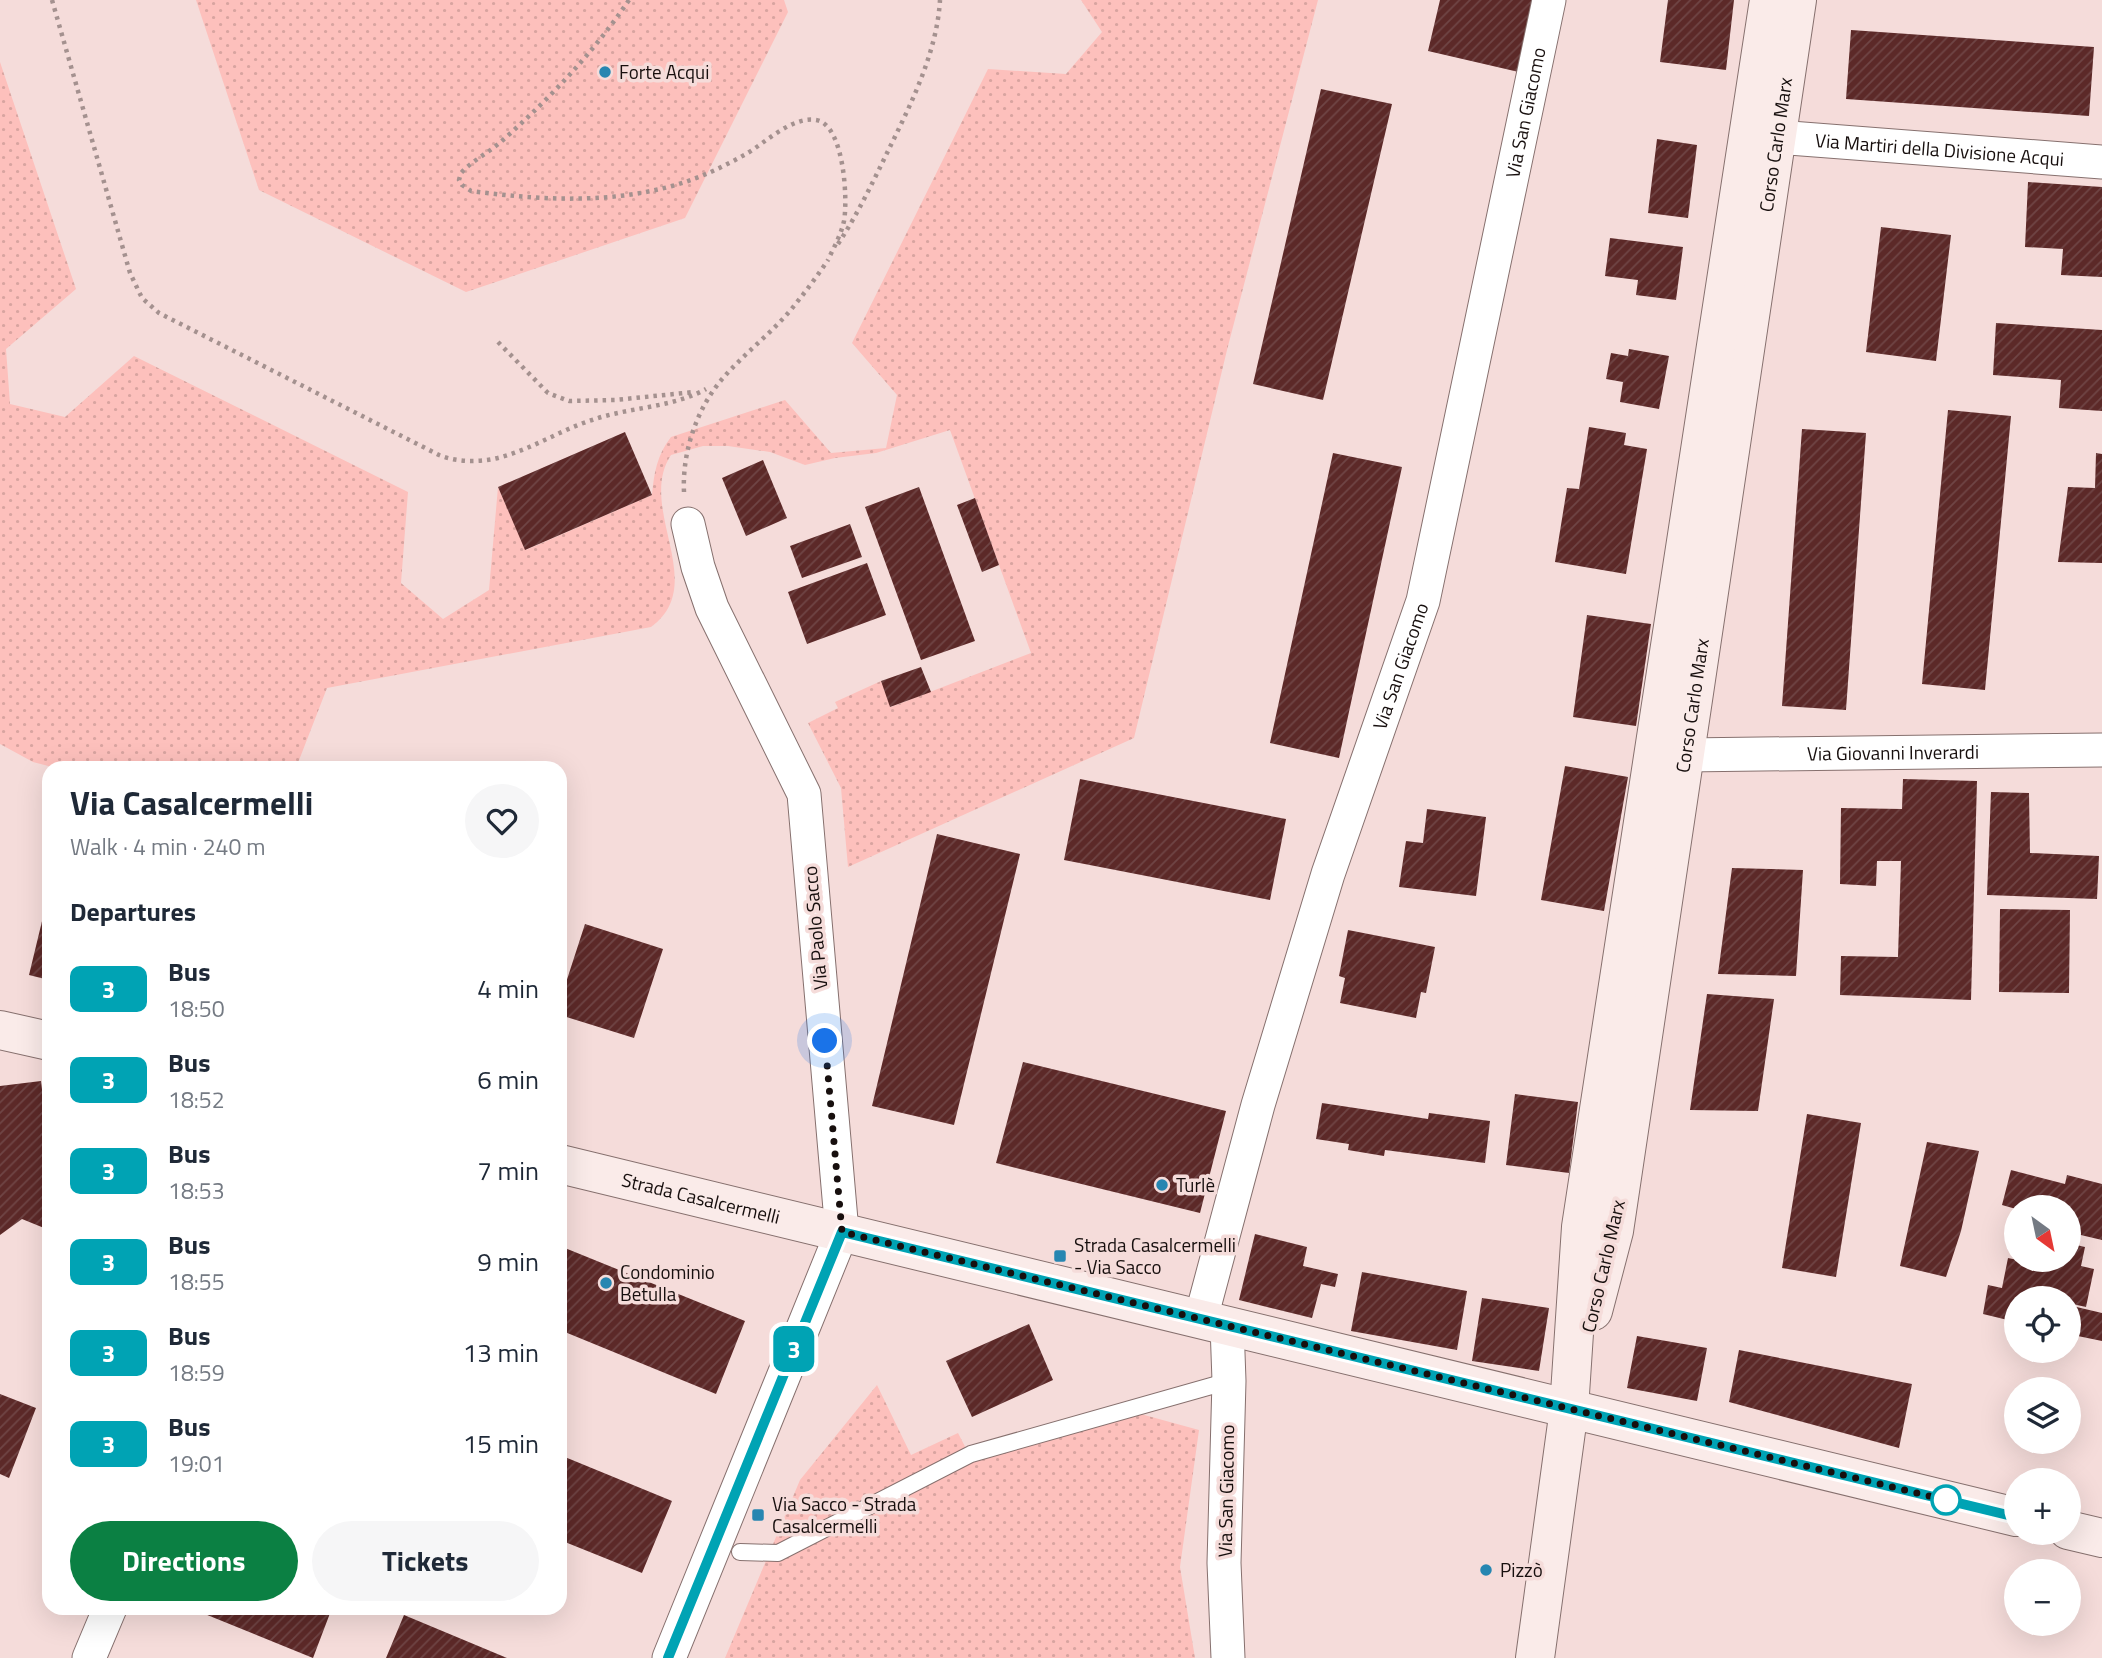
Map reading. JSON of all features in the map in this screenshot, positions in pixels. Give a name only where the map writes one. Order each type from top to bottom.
[{"type":"street","name":"Via San Giacomo","points":[[1228,1658],[1224,1563],[1229,1381],[1214,1322],[1258,1105],[1328,874],[1423,601],[1549,0]]},
{"type":"street","name":"Corso Carlo Marx","points":[[1535,1658],[1569,1409],[1581,1227],[1769,0]]},
{"type":"street","name":"Corso Carlo Marx","points":[[1569,1409],[1614,1231],[1797,0]]},
{"type":"street","name":"Via Martiri della Divisione Acqui","points":[[1777,137],[2102,162]]},
{"type":"street","name":"Via Paolo Sacco","points":[[668,1658],[842,1232],[804,794],[712,608],[698,568],[688,524]]},
{"type":"street","name":"Via Giovanni Inverardi","points":[[1685,755],[2102,750]]},
{"type":"street","points":[[0,1030],[42,1039]]},
{"type":"street","name":"Strada Casalcermelli","points":[[567,1166],[2004,1514]]},
{"type":"street","points":[[2081,1533],[2102,1538]]},
{"type":"street","points":[[89,1658],[107,1615]]},
{"type":"lane","points":[[740,1552],[778,1553],[971,1454],[1229,1381]]},
{"type":"path","points":[[52,0],[130,273],[142,298],[159,313],[439,455],[452,459],[486,460],[506,455],[595,419],[677,400],[706,389],[722,379],[788,313],[828,260],[854,219],[911,104],[936,32],[940,0]]},
{"type":"path","points":[[629,0],[608,31],[552,95],[461,173],[459,180],[462,185],[471,191],[548,199],[581,200],[643,192],[697,178],[744,155],[794,124],[815,120],[827,124],[835,135],[844,183],[844,219],[828,260]]},
{"type":"path","points":[[498,342],[548,393],[569,401],[615,400],[691,393],[706,389]]},
{"type":"path","points":[[688,524],[683,472],[685,456],[704,408],[722,379]]},
{"type":"shaded area","points":[[196,0],[784,0],[788,12],[685,218],[466,292],[259,190]]},
{"type":"shaded area","points":[[1081,0],[1318,0],[1227,350],[1134,738],[848,867],[841,788],[808,723],[838,708],[835,702],[881,681],[891,707],[1031,653],[950,430],[876,453],[805,465],[770,452],[728,446],[703,446],[671,455],[663,476],[661,498],[674,568],[674,589],[667,609],[651,627],[327,688],[299,761],[42,761],[42,764],[0,744],[0,62],[76,289],[6,349],[10,404],[65,417],[134,356],[408,492],[401,583],[443,619],[489,590],[498,487],[526,550],[652,495],[657,464],[671,437],[785,400],[831,453],[886,448],[897,395],[852,343],[988,69],[1066,74],[1102,32]]},
{"type":"shaded area","points":[[877,1385],[911,1455],[958,1433],[972,1460],[1137,1413],[1199,1430],[1180,1567],[1195,1658],[725,1658],[800,1480]]},
{"type":"building","points":[[1440,0],[1540,0],[1523,73],[1428,51]]},
{"type":"building","points":[[1668,0],[1734,0],[1726,70],[1660,62]]},
{"type":"building","points":[[1851,30],[2094,47],[2089,116],[1846,99]]},
{"type":"building","points":[[1321,89],[1392,104],[1323,400],[1253,384]]},
{"type":"building","points":[[1657,139],[1697,145],[1688,218],[1648,213]]},
{"type":"building","points":[[2028,182],[2102,187],[2102,277],[2061,275],[2063,249],[2025,247]]},
{"type":"building","points":[[1881,227],[1951,235],[1936,361],[1866,352]]},
{"type":"building","points":[[1610,238],[1683,247],[1676,300],[1636,295],[1638,280],[1605,276]]},
{"type":"building","points":[[1996,323],[2102,330],[2102,411],[2059,408],[2061,380],[1993,375]]},
{"type":"building","points":[[1629,349],[1669,356],[1659,409],[1620,402],[1623,382],[1606,379],[1611,353],[1628,356]]},
{"type":"building","points":[[1948,410],[2011,416],[1985,690],[1922,684]]},
{"type":"building","points":[[1589,427],[1626,433],[1624,445],[1647,449],[1626,574],[1555,562],[1567,488],[1579,489]]},
{"type":"building","points":[[1802,429],[1866,433],[1846,710],[1782,706]]},
{"type":"building","points":[[625,432],[652,495],[525,550],[498,487]]},
{"type":"building","points":[[1333,453],[1402,467],[1339,758],[1270,743]]},
{"type":"building","points":[[2096,453],[2102,454],[2102,563],[2058,562],[2068,487],[2095,488]]},
{"type":"building","points":[[763,460],[787,518],[746,536],[722,478]]},
{"type":"building","points":[[919,487],[975,641],[921,660],[865,507]]},
{"type":"building","points":[[975,498],[999,565],[982,572],[957,505]]},
{"type":"building","points":[[850,524],[862,557],[802,578],[790,546]]},
{"type":"building","points":[[867,563],[886,615],[807,644],[788,592]]},
{"type":"building","points":[[1587,615],[1651,624],[1636,726],[1573,717]]},
{"type":"building","points":[[921,667],[931,692],[890,707],[881,681]]},
{"type":"building","points":[[1565,766],[1628,777],[1604,911],[1541,900]]},
{"type":"building","points":[[1080,779],[1286,819],[1270,900],[1064,860]]},
{"type":"building","points":[[1903,779],[1977,781],[1971,1000],[1840,995],[1841,956],[1898,957],[1901,861],[1877,861],[1876,886],[1840,884],[1841,808],[1902,809]]},
{"type":"building","points":[[1991,792],[2029,793],[2030,853],[2099,856],[2097,899],[1987,895]]},
{"type":"building","points":[[1427,809],[1486,817],[1476,896],[1399,887],[1406,841],[1423,843]]},
{"type":"building","points":[[937,834],[1020,854],[954,1125],[872,1106]]},
{"type":"building","points":[[1732,868],[1803,870],[1796,976],[1718,974]]},
{"type":"building","points":[[2000,909],[2070,910],[2069,993],[1999,992]]},
{"type":"building","points":[[42,921],[42,978],[29,975]]},
{"type":"building","points":[[585,924],[663,949],[634,1038],[567,1017],[567,979]]},
{"type":"building","points":[[1348,930],[1435,947],[1426,993],[1421,992],[1416,1018],[1340,1003],[1345,978],[1339,976]]},
{"type":"building","points":[[1707,994],[1774,999],[1758,1111],[1690,1110]]},
{"type":"building","points":[[1023,1062],[1226,1111],[1200,1213],[996,1163]]},
{"type":"building","points":[[41,1081],[42,1227],[22,1219],[0,1235],[0,1086]]},
{"type":"building","points":[[1515,1094],[1578,1102],[1569,1173],[1506,1165]]},
{"type":"building","points":[[1322,1103],[1428,1119],[1429,1113],[1490,1121],[1485,1163],[1385,1150],[1384,1156],[1348,1150],[1349,1144],[1316,1139]]},
{"type":"building","points":[[1807,1114],[1861,1123],[1836,1277],[1782,1268]]},
{"type":"building","points":[[1927,1142],[1979,1151],[1961,1231],[1946,1277],[1900,1266]]},
{"type":"building","points":[[2011,1170],[2065,1184],[2067,1175],[2102,1184],[2102,1240],[2081,1235],[2081,1195],[2005,1195]]},
{"type":"building","points":[[1255,1234],[1307,1247],[1303,1266],[1338,1274],[1335,1287],[1321,1284],[1312,1318],[1239,1300]]},
{"type":"building","points":[[2081,1246],[2085,1247],[2081,1266]]},
{"type":"building","name":"Condominio Betulla","points":[[567,1249],[745,1321],[716,1394],[567,1333]]},
{"type":"building","points":[[2081,1266],[2094,1269],[2086,1307],[2081,1306],[2081,1286],[2004,1286],[2004,1319],[1983,1314],[1988,1285],[2002,1288],[2005,1272],[2081,1272]]},
{"type":"building","points":[[1362,1272],[1467,1291],[1457,1350],[1351,1331]]},
{"type":"building","points":[[1482,1298],[1549,1308],[1539,1371],[1472,1361]]},
{"type":"building","points":[[2081,1308],[2102,1313],[2102,1341],[2081,1337]]},
{"type":"building","points":[[1029,1324],[1053,1380],[972,1417],[946,1361]]},
{"type":"building","points":[[1637,1336],[1707,1348],[1697,1401],[1627,1388]]},
{"type":"building","points":[[1739,1350],[1912,1384],[1899,1448],[1729,1402]]},
{"type":"building","points":[[0,1394],[36,1408],[9,1478],[0,1474]]},
{"type":"building","points":[[567,1458],[672,1501],[642,1573],[567,1543]]},
{"type":"building","points":[[207,1615],[329,1615],[313,1658]]},
{"type":"building","points":[[404,1615],[507,1658],[386,1658]]},
{"type":"bus line","name":"3","points":[[668,1658],[842,1232],[2004,1514]]},
{"type":"place","name":"Forte Acqui","points":[[605,72]]},
{"type":"place","name":"Turlè","points":[[1162,1185]]},
{"type":"place","name":"Strada Casalcermelli - Via Sacco","points":[[1060,1256]]},
{"type":"place","name":"Condominio Betulla","points":[[606,1283]]},
{"type":"place","name":"Via Sacco - Strada Casalcermelli","points":[[758,1515]]},
{"type":"place","name":"Pizzò","points":[[1486,1570]]},
{"type":"route","points":[[825,1041],[842,1232],[1946,1500]]}]
